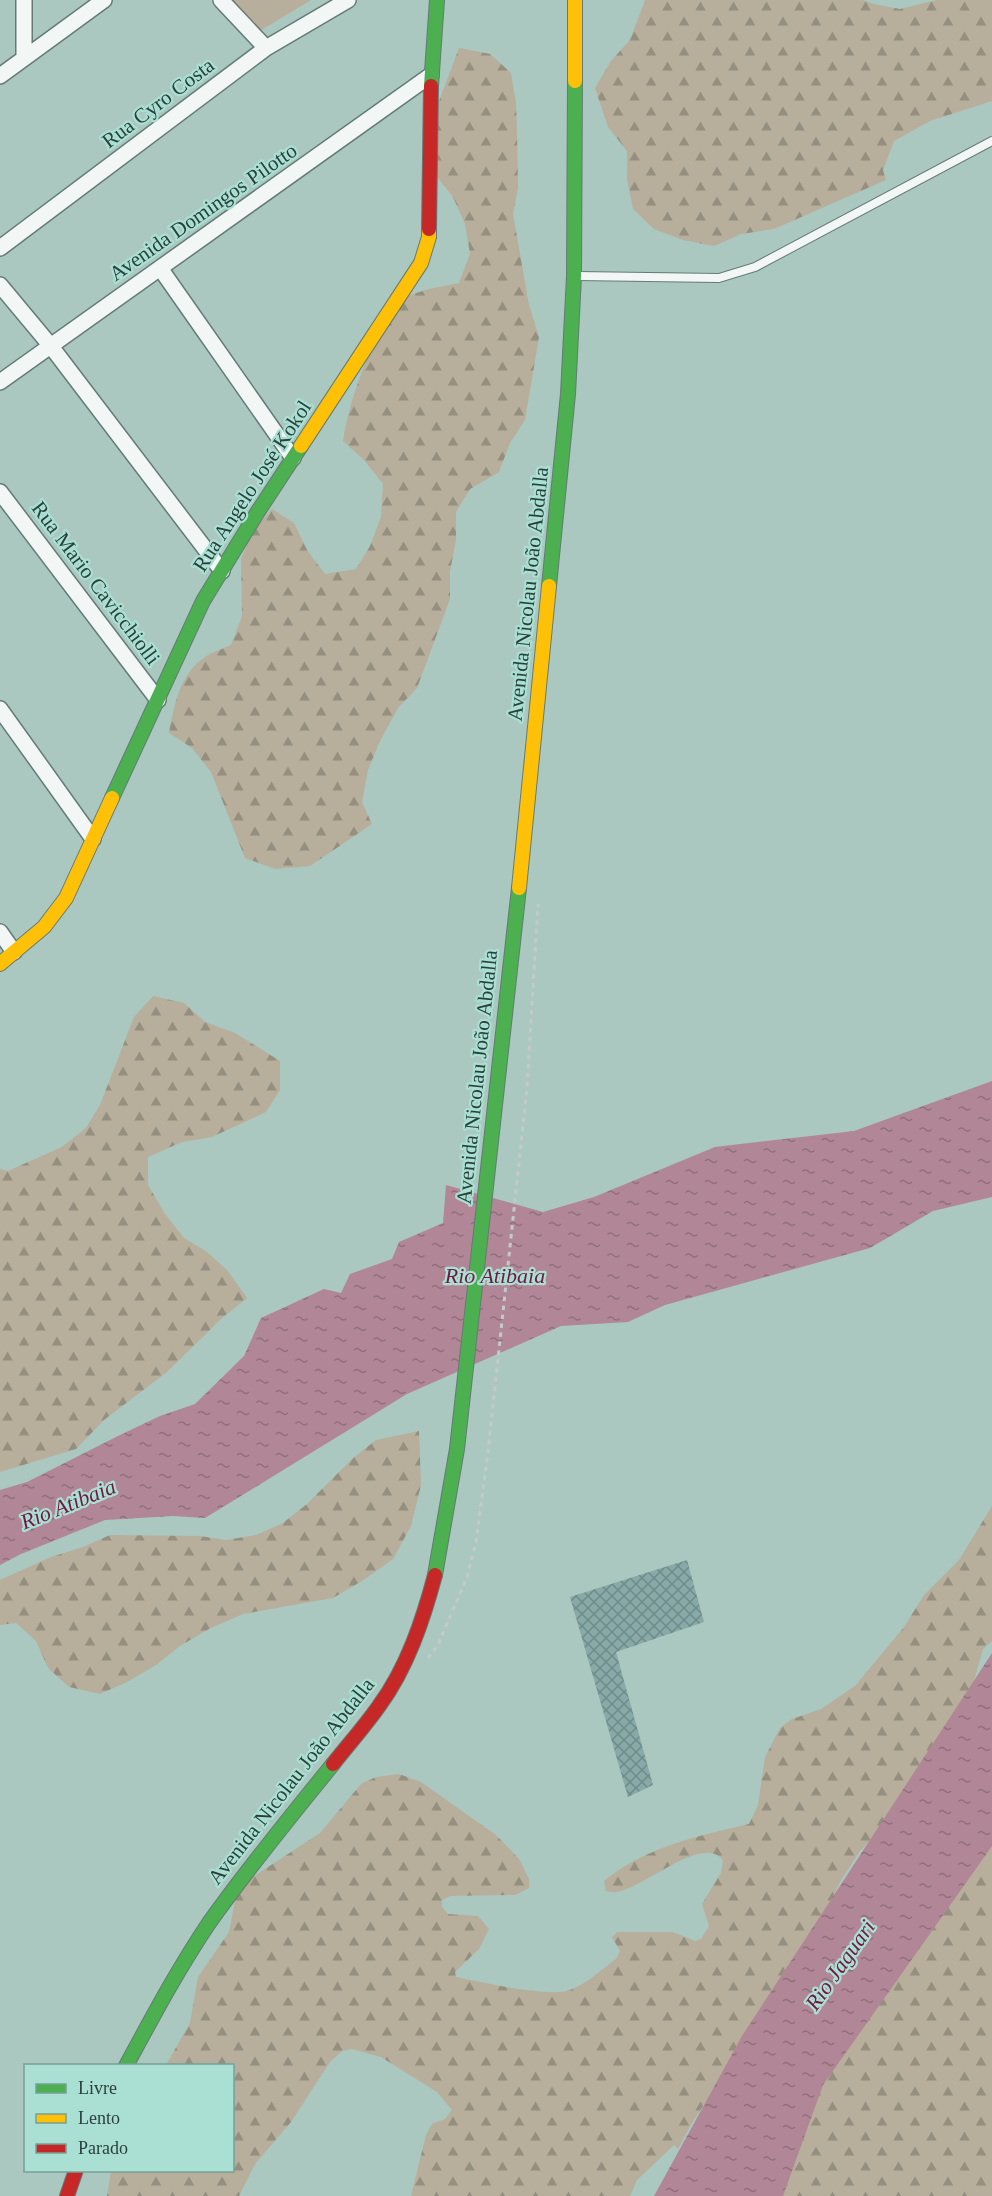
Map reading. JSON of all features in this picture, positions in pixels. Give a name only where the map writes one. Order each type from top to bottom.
[{"type":"main road","name":"Rua Angelo José Kokol","points":[[0,964],[44,927],[66,898],[203,601],[421,262],[429,237],[431,75],[437,0]]},
{"type":"main road","name":"Avenida Nicolau João Abdalla","points":[[127,2064],[162,2000],[208,1925],[252,1864],[380,1705],[400,1671],[418,1628],[433,1581],[443,1537],[457,1449],[498,1086],[568,394],[574,276],[575,0]]},
{"type":"main road","points":[[67,2196],[75,2172]]},
{"type":"street","points":[[24,0],[24,57]]},
{"type":"street","points":[[0,75],[104,0]]},
{"type":"street","points":[[221,0],[266,48]]},
{"type":"street","name":"Rua Cyro Costa","points":[[0,248],[266,48],[348,0]]},
{"type":"street","name":"Avenida Domingos Pilotto","points":[[0,382],[431,75]]},
{"type":"street","points":[[160,268],[293,458]]},
{"type":"street","points":[[0,285],[50,345],[222,571]]},
{"type":"street","name":"Rua Mario Cavicchiolli","points":[[0,492],[158,700]]},
{"type":"street","points":[[0,709],[93,839]]},
{"type":"street","points":[[0,932],[14,952]]},
{"type":"lane","points":[[574,276],[719,278],[755,267],[992,141]]},
{"type":"path","points":[[488,1452],[527,1088]]},
{"type":"green space","points":[[227,0],[311,0],[258,32]]},
{"type":"green space","points":[[645,0],[863,0],[900,9],[937,0],[992,0],[992,101],[930,121],[894,141],[883,170],[886,180],[774,229],[741,234],[714,246],[683,240],[654,229],[633,209],[627,179],[627,151],[608,127],[595,88],[611,61],[630,40]]},
{"type":"green space","points":[[459,48],[490,54],[511,73],[516,103],[518,188],[513,214],[529,305],[539,337],[525,420],[510,443],[499,472],[470,489],[456,512],[456,540],[450,571],[450,599],[417,688],[398,708],[380,741],[368,770],[362,802],[372,824],[310,866],[275,869],[245,858],[211,772],[192,748],[169,733],[173,712],[184,681],[196,664],[208,655],[231,645],[242,616],[241,559],[253,530],[272,509],[294,523],[307,550],[325,574],[356,569],[370,546],[381,517],[383,484],[364,460],[343,441],[357,386],[379,331],[397,299],[459,283],[470,254],[465,224],[453,197],[434,173],[424,141]]},
{"type":"green space","points":[[153,996],[184,1003],[205,1022],[235,1033],[280,1061],[280,1090],[266,1112],[212,1137],[182,1142],[148,1157],[148,1185],[165,1214],[184,1238],[207,1252],[228,1271],[247,1298],[221,1319],[167,1372],[104,1420],[76,1449],[0,1472],[0,1169],[8,1171],[62,1147],[86,1128],[100,1105],[134,1017]]},
{"type":"green space","points":[[419,1431],[421,1485],[411,1526],[393,1559],[333,1598],[243,1614],[209,1629],[180,1646],[156,1665],[100,1694],[69,1687],[48,1668],[36,1641],[16,1623],[0,1625],[0,1580],[51,1557],[83,1547],[110,1535],[200,1536],[226,1540],[256,1535],[283,1523],[307,1504],[352,1459],[376,1440]]},
{"type":"green space","points":[[992,1506],[992,1641],[983,1649],[968,1702],[907,1801],[860,1851],[840,1882],[815,1936],[692,2123],[678,2149],[674,2145],[637,2180],[630,2196],[411,2196],[426,2135],[432,2124],[445,2119],[452,2110],[437,2092],[381,2057],[352,2049],[342,2051],[330,2062],[291,2122],[255,2164],[239,2196],[107,2196],[111,2172],[234,2172],[234,2064],[167,2064],[190,2023],[198,1977],[229,1932],[236,1895],[242,1884],[320,1833],[361,1784],[376,1777],[399,1774],[421,1782],[496,1835],[519,1859],[529,1879],[529,1888],[515,1895],[450,1896],[442,1900],[442,1907],[448,1914],[478,1916],[489,1929],[479,1949],[455,1972],[456,1977],[547,1992],[570,1990],[594,1976],[616,1959],[620,1951],[612,1937],[617,1932],[673,1932],[695,1941],[701,1939],[709,1926],[702,1904],[721,1873],[723,1860],[713,1854],[701,1853],[687,1858],[627,1889],[616,1892],[606,1891],[604,1881],[620,1869],[654,1851],[692,1838],[749,1824],[758,1805],[765,1757],[780,1728],[792,1719],[821,1709],[855,1686],[904,1627],[924,1595],[959,1560]]},
{"type":"green space","points":[[992,1802],[992,2196],[738,2196]]},
{"type":"water","name":"Rio Atibaia","points":[[992,1081],[992,1197],[933,1211],[870,1248],[665,1305],[628,1322],[561,1326],[407,1394],[205,1518],[173,1516],[105,1520],[21,1554],[0,1565],[0,1490],[27,1482],[160,1416],[195,1404],[244,1356],[261,1318],[324,1289],[341,1293],[350,1274],[392,1259],[399,1242],[443,1223],[446,1185],[543,1212],[594,1197],[715,1147],[854,1131]]},
{"type":"water","name":"Rio Jaguari","points":[[992,1653],[992,1846],[823,2085],[783,2196],[654,2196],[742,2036]]},
{"type":"building","points":[[687,1560],[704,1622],[616,1652],[653,1785],[628,1797],[570,1597]]},
{"type":"traffic: fast","points":[[431,86],[437,0]]},
{"type":"traffic: fast","points":[[549,586],[568,394],[574,276],[575,81]]},
{"type":"traffic: fast","points":[[112,798],[203,601],[301,446]]},
{"type":"traffic: fast","points":[[435,1575],[457,1449],[519,888]]},
{"type":"traffic: fast","points":[[127,2064],[176,1976],[209,1923],[254,1862],[333,1764]]},
{"type":"traffic: slow","points":[[575,0],[575,81]]},
{"type":"traffic: slow","points":[[301,446],[421,263],[429,237],[429,229]]},
{"type":"traffic: slow","points":[[519,888],[549,586]]},
{"type":"traffic: slow","points":[[0,964],[44,927],[66,898],[112,798]]},
{"type":"traffic: jam","points":[[429,229],[431,86]]},
{"type":"traffic: jam","points":[[333,1764],[374,1713],[398,1676],[419,1626],[435,1575]]},
{"type":"traffic: jam","points":[[67,2196],[75,2172]]}]
